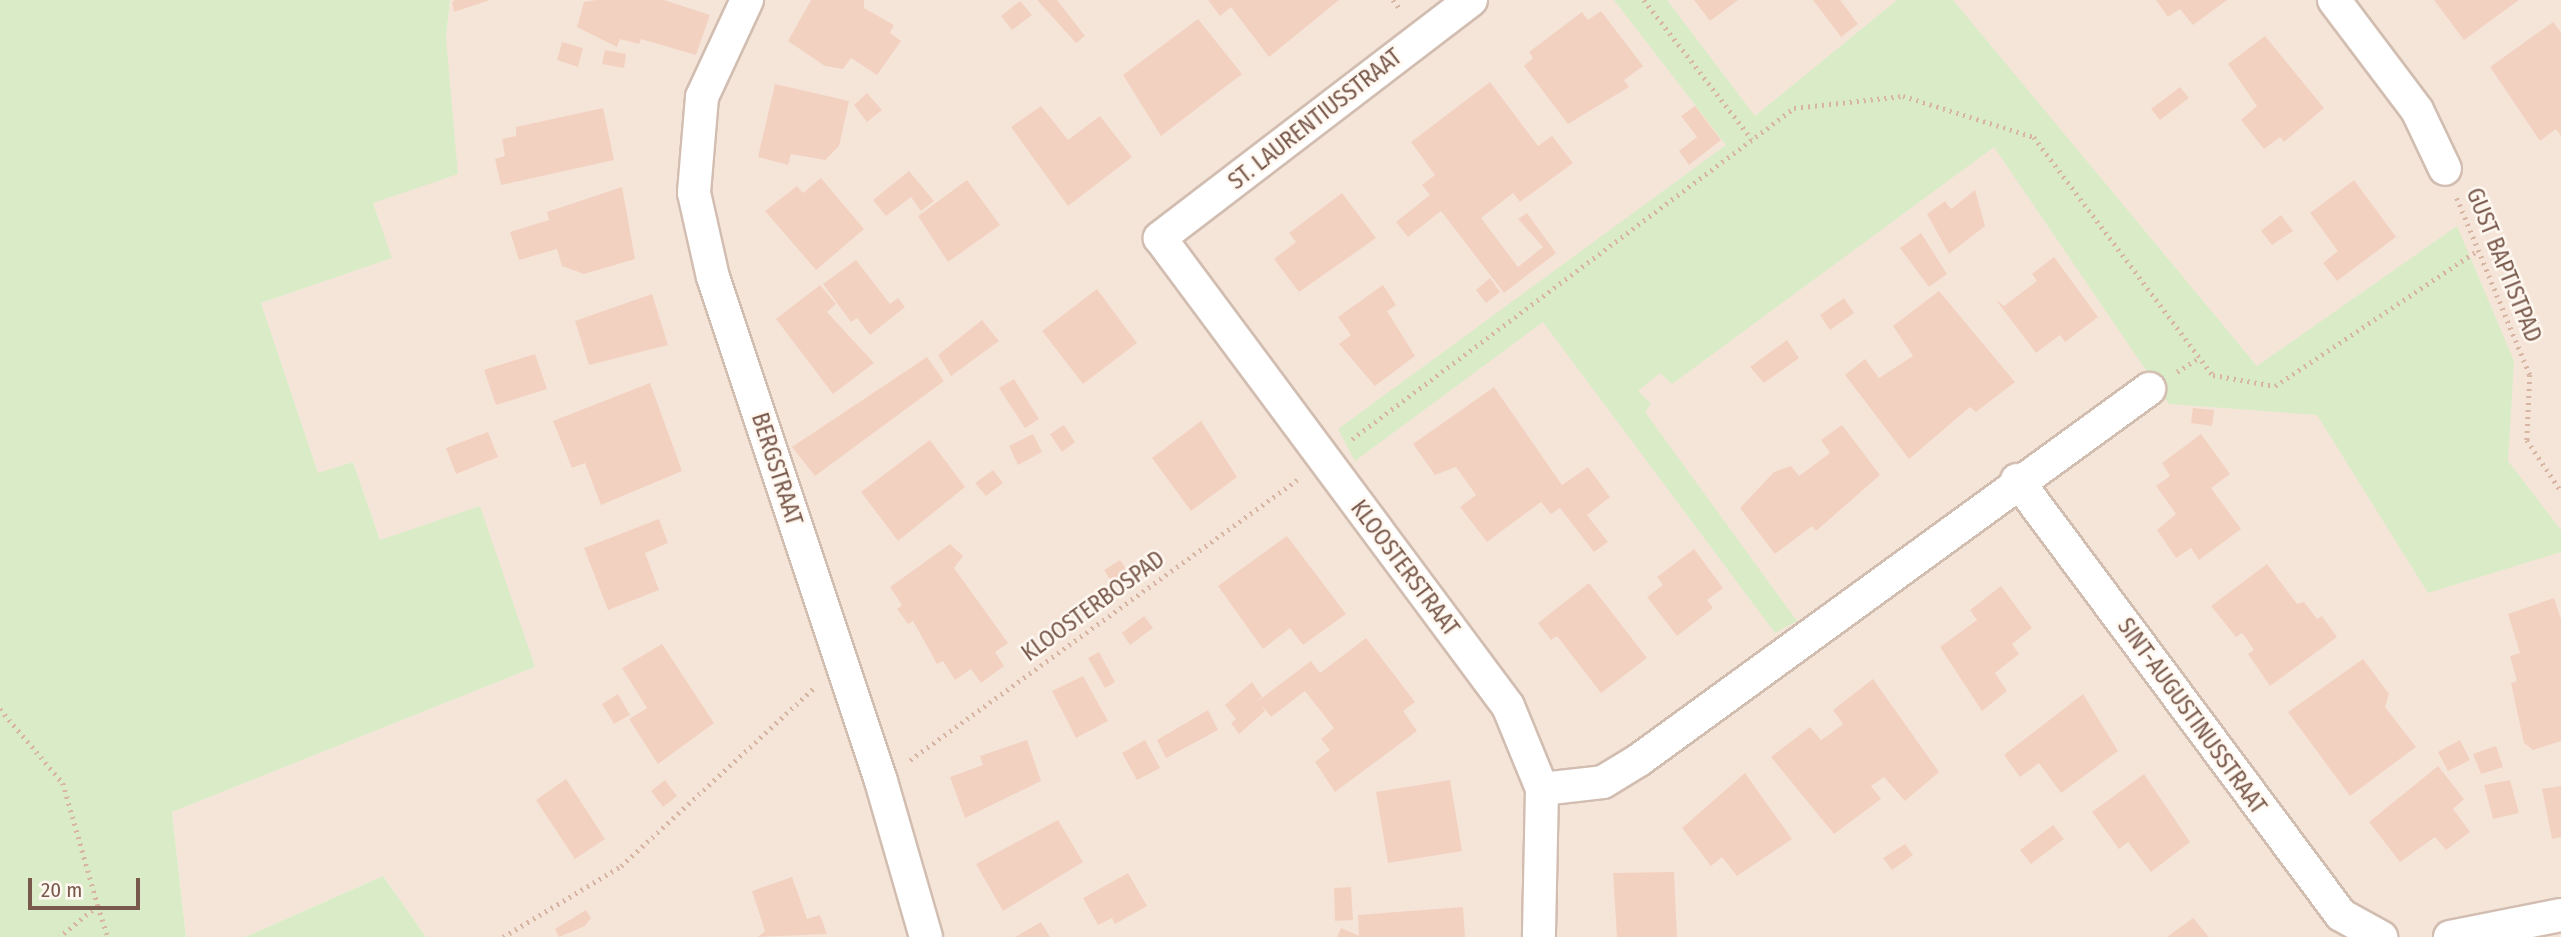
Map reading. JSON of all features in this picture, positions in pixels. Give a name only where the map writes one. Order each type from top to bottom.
[{"type":"street","name":"BERGSTRAAT","points":[[747,0],[702,97],[694,193],[713,277],[881,781],[926,937]]},
{"type":"street","name":"ST. LAURENTIUSSTRAAT","points":[[1160,239],[1471,0]]},
{"type":"street","points":[[2334,0],[2417,110],[2445,169]]},
{"type":"street","name":"KLOOSTERSTRAAT","points":[[1160,239],[1508,706],[1542,789],[1539,937]]},
{"type":"street","points":[[1542,789],[1603,782],[1639,760],[2017,480],[2149,389]]},
{"type":"street","name":"SINT-AUGUSTINUSSTRAAT","points":[[2017,480],[2341,915],[2381,937]]},
{"type":"street","points":[[2450,937],[2561,915]]},
{"type":"path","points":[[1644,0],[1752,139]]},
{"type":"path","name":"KLOOSTERBOSPAD","points":[[881,781],[1325,459],[1794,108],[1903,96],[2034,137],[2213,375],[2275,386],[2478,250]]},
{"type":"path","name":"GUST BAPTISTPAD","points":[[2445,169],[2530,375],[2527,440],[2561,491]]},
{"type":"path","points":[[503,937],[621,866],[841,662]]},
{"type":"path","points":[[0,709],[63,783],[108,937]]},
{"type":"path","points":[[60,937],[98,906]]},
{"type":"shaded area","points":[[450,0],[2561,0],[2561,937],[426,937],[383,876],[245,937],[186,937],[172,812],[535,667],[380,540],[353,462],[318,474],[261,303],[391,258],[373,203],[446,38]]},
{"type":"green space","points":[[0,0],[450,0],[446,38],[458,174],[373,203],[392,258],[261,303],[318,473],[353,462],[380,540],[480,506],[535,667],[172,812],[186,937],[0,937]]},
{"type":"green space","points":[[1614,0],[1667,0],[1755,116],[1897,0],[1953,0],[2257,366],[2457,226],[2514,361],[2508,461],[2561,530],[2561,552],[2428,593],[2317,415],[2169,404],[1994,147],[1672,384],[1660,373],[1638,391],[1651,404],[1645,412],[1797,621],[1775,633],[1543,322],[1355,461],[1338,429],[1726,145]]},
{"type":"green space","points":[[383,876],[426,937],[245,937]]},
{"type":"building","points":[[455,0],[490,0],[454,12],[452,2]]},
{"type":"building","points":[[664,0],[710,15],[696,55],[641,39],[639,44],[620,39],[617,47],[577,27],[584,2]]},
{"type":"building","points":[[811,0],[864,0],[864,8],[894,25],[890,33],[901,41],[877,75],[851,58],[843,69],[825,66],[788,41]]},
{"type":"building","points":[[1037,0],[1057,0],[1085,36],[1076,43]]},
{"type":"building","points":[[1208,0],[1339,0],[1269,57],[1231,7],[1220,16]]},
{"type":"building","points":[[1694,0],[1738,0],[1710,21]]},
{"type":"building","points":[[1813,0],[1840,0],[1858,24],[1841,37]]},
{"type":"building","points":[[2156,0],[2227,0],[2193,25],[2180,9],[2168,17]]},
{"type":"building","points":[[2434,0],[2519,0],[2464,40]]},
{"type":"building","points":[[1020,1],[1032,15],[1012,30],[1001,16]]},
{"type":"building","points":[[1601,11],[1643,66],[1624,80],[1629,87],[1568,124],[1524,66],[1533,58],[1529,52],[1582,12],[1588,20]]},
{"type":"building","points":[[1198,19],[1242,74],[1161,136],[1123,75]]},
{"type":"building","points":[[2553,22],[2561,32],[2561,136],[2556,129],[2540,141],[2490,67]]},
{"type":"building","points":[[2265,36],[2324,108],[2284,142],[2280,137],[2264,149],[2241,120],[2257,106],[2228,64]]},
{"type":"building","points":[[562,42],[583,48],[578,67],[557,60]]},
{"type":"building","points":[[605,50],[626,54],[624,68],[602,64]]},
{"type":"building","points":[[1490,82],[1538,146],[1552,136],[1573,163],[1520,202],[1513,193],[1481,218],[1518,267],[1543,247],[1518,219],[1527,213],[1556,253],[1504,293],[1441,211],[1408,237],[1396,222],[1430,195],[1422,185],[1435,175],[1411,142]]},
{"type":"building","points":[[775,84],[849,101],[839,146],[825,160],[791,154],[788,165],[758,157]]},
{"type":"building","points":[[2180,87],[2189,98],[2160,120],[2151,109]]},
{"type":"building","points":[[867,93],[882,110],[867,122],[854,105]]},
{"type":"building","points":[[1041,106],[1068,140],[1100,116],[1132,157],[1068,206],[1011,127]]},
{"type":"building","points":[[1695,106],[1721,140],[1689,165],[1679,151],[1697,137],[1681,116]]},
{"type":"building","points":[[603,108],[614,160],[501,185],[495,159],[505,156],[502,139],[516,136],[516,127]]},
{"type":"building","points":[[909,171],[934,201],[921,211],[911,197],[886,216],[873,200]]},
{"type":"building","points":[[821,178],[864,229],[816,270],[765,211],[797,186],[803,193]]},
{"type":"building","points":[[967,180],[1000,225],[948,262],[918,216]]},
{"type":"building","points":[[2354,180],[2396,237],[2337,281],[2323,263],[2338,251],[2310,213]]},
{"type":"building","points":[[622,187],[635,259],[584,274],[562,266],[557,249],[519,260],[510,232],[549,220],[547,212]]},
{"type":"building","points":[[1975,190],[1985,226],[1949,254],[1927,214],[1945,201],[1951,209]]},
{"type":"building","points":[[1342,193],[1376,238],[1299,292],[1274,259],[1296,242],[1289,233]]},
{"type":"building","points":[[2281,215],[2293,231],[2272,245],[2261,231]]},
{"type":"building","points":[[1921,233],[1947,274],[1929,287],[1900,248]]},
{"type":"building","points":[[2054,257],[2098,317],[2065,342],[2060,335],[2036,353],[1996,300],[2004,306],[2037,281],[2032,274]]},
{"type":"building","points":[[856,260],[890,304],[898,298],[905,307],[870,335],[857,318],[851,322],[823,284]]},
{"type":"building","points":[[1490,278],[1500,292],[1486,303],[1476,290]]},
{"type":"building","points":[[820,285],[836,304],[827,312],[874,363],[833,394],[776,319]]},
{"type":"building","points":[[1383,285],[1396,305],[1387,311],[1415,356],[1375,386],[1339,344],[1351,335],[1338,317]]},
{"type":"building","points":[[1097,289],[1137,343],[1083,384],[1042,331]]},
{"type":"building","points":[[1939,291],[2015,382],[1976,412],[1970,407],[1909,459],[1845,375],[1865,359],[1879,378],[1913,356],[1893,326]]},
{"type":"building","points":[[652,294],[668,345],[589,365],[575,321]]},
{"type":"building","points":[[1844,298],[1854,313],[1830,330],[1820,315]]},
{"type":"building","points":[[982,320],[999,341],[951,376],[938,355]]},
{"type":"building","points":[[1787,340],[1799,358],[1764,383],[1750,367]]},
{"type":"building","points":[[535,354],[547,389],[496,405],[484,370]]},
{"type":"building","points":[[927,357],[944,381],[815,476],[792,447]]},
{"type":"building","points":[[1014,379],[1039,419],[1025,428],[999,388]]},
{"type":"building","points":[[650,383],[682,471],[601,505],[585,463],[572,468],[553,421]]},
{"type":"building","points":[[1494,387],[1562,485],[1588,467],[1610,497],[1587,515],[1608,542],[1594,552],[1560,508],[1551,514],[1541,502],[1487,542],[1460,507],[1476,495],[1456,467],[1435,475],[1413,444]]},
{"type":"building","points":[[2193,408],[2214,410],[2212,426],[2191,423]]},
{"type":"building","points":[[1201,421],[1237,477],[1191,511],[1152,458]]},
{"type":"building","points":[[1064,425],[1075,442],[1062,452],[1050,434]]},
{"type":"building","points":[[1842,425],[1880,475],[1816,531],[1812,526],[1775,554],[1740,508],[1774,472],[1791,466],[1799,476],[1830,453],[1821,440]]},
{"type":"building","points":[[488,432],[498,457],[456,474],[446,448]]},
{"type":"building","points":[[1033,434],[1042,452],[1018,465],[1009,446]]},
{"type":"building","points":[[2201,434],[2230,474],[2211,488],[2241,529],[2199,560],[2191,548],[2176,558],[2157,530],[2176,514],[2156,486],[2170,476],[2162,463]]},
{"type":"building","points":[[930,440],[965,487],[898,541],[861,492]]},
{"type":"building","points":[[993,470],[1003,483],[986,496],[975,483]]},
{"type":"building","points":[[659,519],[668,543],[645,553],[659,590],[608,610],[584,548]]},
{"type":"building","points":[[1287,536],[1346,614],[1303,645],[1290,628],[1263,649],[1218,586]]},
{"type":"building","points":[[950,544],[963,556],[954,568],[1008,643],[995,652],[1004,666],[981,683],[971,669],[955,680],[943,661],[937,664],[913,621],[908,624],[897,609],[902,605],[890,587]]},
{"type":"building","points":[[1694,549],[1723,588],[1707,600],[1713,608],[1677,636],[1647,597],[1663,585],[1657,577]]},
{"type":"building","points":[[1120,560],[1130,575],[1114,586],[1104,570]]},
{"type":"building","points":[[2267,564],[2297,604],[2304,602],[2317,619],[2322,616],[2337,637],[2270,686],[2248,654],[2254,650],[2248,641],[2242,633],[2236,637],[2211,606]]},
{"type":"building","points":[[1589,583],[1647,658],[1601,693],[1557,636],[1551,640],[1538,623]]},
{"type":"building","points":[[2001,586],[2032,628],[2012,644],[2019,654],[1995,673],[2007,691],[1982,711],[1940,647],[1977,620],[1970,610]]},
{"type":"building","points":[[2554,598],[2561,619],[2561,741],[2533,750],[2524,743],[2511,683],[2517,681],[2510,656],[2520,653],[2508,614]]},
{"type":"building","points":[[1144,616],[1153,628],[1130,645],[1122,633]]},
{"type":"building","points":[[1366,638],[1415,702],[1403,711],[1417,731],[1335,792],[1315,762],[1330,750],[1321,739],[1334,728],[1305,691],[1271,717],[1261,704],[1265,711],[1239,734],[1231,723],[1236,719],[1225,705],[1252,682],[1262,697],[1251,706],[1311,661],[1320,673]]},
{"type":"building","points":[[662,644],[714,723],[658,764],[629,719],[647,708],[622,668]]},
{"type":"building","points":[[1099,652],[1115,682],[1105,688],[1088,658]]},
{"type":"building","points":[[2363,659],[2389,694],[2385,707],[2416,747],[2350,796],[2288,712]]},
{"type":"building","points":[[1083,676],[1108,721],[1076,738],[1052,691]]},
{"type":"building","points":[[1873,679],[1939,772],[1905,801],[1884,777],[1871,786],[1881,799],[1834,834],[1771,757],[1810,727],[1821,740],[1830,734],[1843,724],[1833,710]]},
{"type":"building","points":[[618,694],[630,715],[614,724],[602,704]]},
{"type":"building","points":[[2083,694],[2118,751],[2061,793],[2039,763],[2020,777],[2004,755]]},
{"type":"building","points":[[1208,710],[1218,730],[1166,758],[1157,740]]},
{"type":"building","points":[[1027,740],[1041,781],[965,818],[950,777],[983,765],[980,756]]},
{"type":"building","points":[[1145,740],[1160,768],[1137,780],[1122,753]]},
{"type":"building","points":[[2460,740],[2470,760],[2448,771],[2438,752]]},
{"type":"building","points":[[2496,746],[2503,767],[2481,774],[2473,754]]},
{"type":"building","points":[[2438,766],[2464,799],[2453,809],[2470,832],[2446,850],[2435,837],[2400,862],[2369,822]]},
{"type":"building","points":[[1745,773],[1792,839],[1737,876],[1722,857],[1711,866],[1682,828]]},
{"type":"building","points":[[2144,774],[2190,842],[2151,872],[2128,842],[2119,849],[2092,812]]},
{"type":"building","points":[[566,779],[605,839],[575,859],[536,800]]},
{"type":"building","points":[[665,780],[677,796],[663,807],[651,791]]},
{"type":"building","points":[[1450,780],[1462,851],[1388,863],[1376,792]]},
{"type":"building","points":[[2510,780],[2519,813],[2493,819],[2484,785]]},
{"type":"building","points":[[2561,786],[2561,837],[2552,839],[2542,789]]},
{"type":"building","points":[[1058,820],[1083,862],[1003,911],[976,864]]},
{"type":"building","points":[[2053,825],[2064,839],[2031,864],[2020,850]]},
{"type":"building","points":[[1905,844],[1913,855],[1892,870],[1883,858]]},
{"type":"building","points":[[1674,872],[1677,937],[1617,937],[1613,873]]},
{"type":"building","points":[[1128,873],[1147,906],[1115,924],[1112,918],[1098,925],[1083,898]]},
{"type":"building","points":[[792,877],[807,919],[820,915],[827,934],[758,937],[765,931],[752,891]]},
{"type":"building","points":[[1351,887],[1353,920],[1335,921],[1334,888]]},
{"type":"building","points":[[1463,907],[1465,937],[1337,937],[1341,928],[1359,936],[1358,915]]},
{"type":"building","points":[[586,910],[591,918],[585,926],[559,937],[555,929]]},
{"type":"building","points":[[2193,918],[2209,937],[2167,937]]},
{"type":"building","points":[[1041,922],[1050,937],[1015,937]]}]
